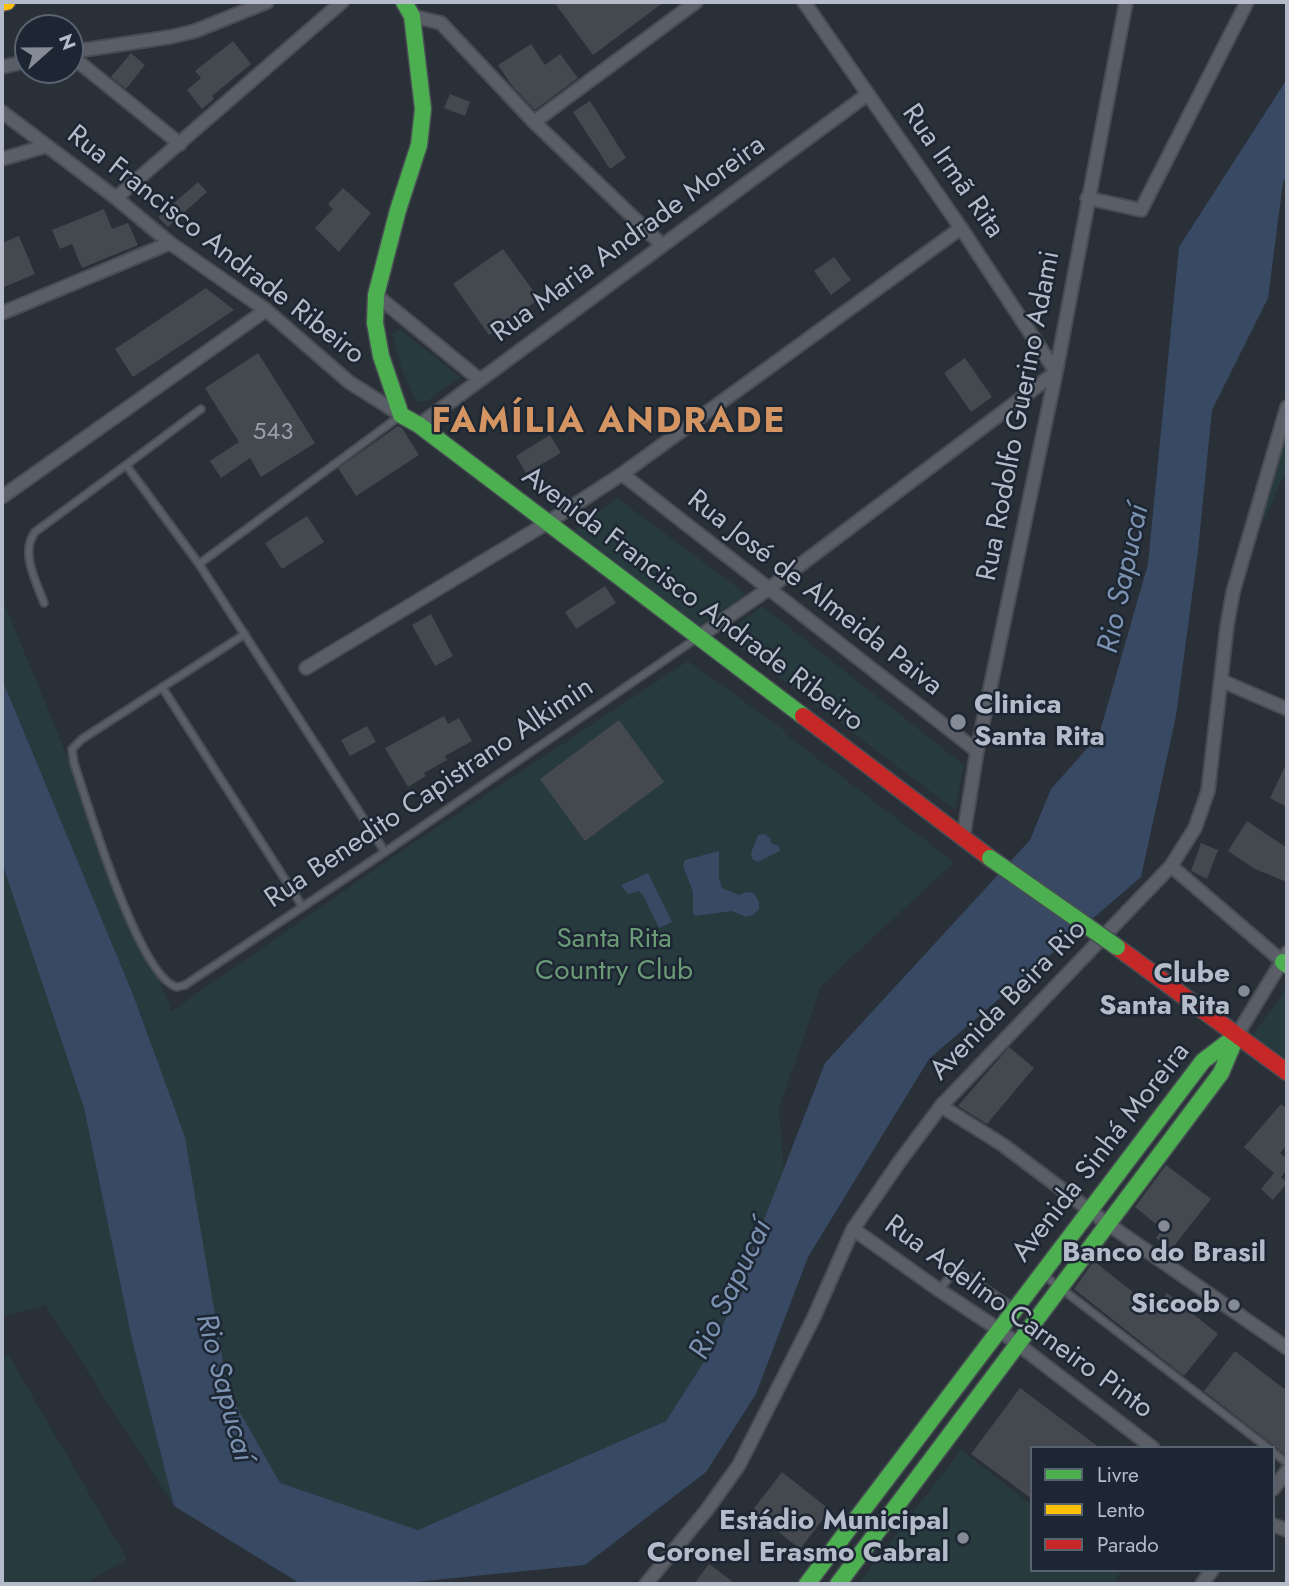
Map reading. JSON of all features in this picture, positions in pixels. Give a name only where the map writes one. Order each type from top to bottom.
[{"type":"main road","points":[[401,415],[381,356],[375,323],[376,295],[398,210],[419,145],[423,109],[408,9]]},
{"type":"main road","name":"Avenida Francisco Andrade Ribeiro","points":[[401,415],[419,425],[963,839],[1117,947],[1287,1072]]},
{"type":"main road","name":"Avenida Sinhá Moreira","points":[[807,1584],[1203,1060],[1237,1035]]},
{"type":"main road","name":"Avenida Sinhá Moreira","points":[[838,1584],[1221,1073],[1237,1035]]},
{"type":"street","points":[[84,51],[195,31],[267,2]]},
{"type":"street","points":[[116,198],[342,2]]},
{"type":"street","points":[[534,122],[696,2]]},
{"type":"street","name":"Rua Irmã Rita","points":[[804,2],[961,228],[1056,372]]},
{"type":"street","name":"Rua Rodolfo Guerino Adami","points":[[963,839],[977,751],[1056,372],[1125,2]]},
{"type":"street","points":[[1087,198],[1141,210],[1247,2]]},
{"type":"street","points":[[408,9],[441,23],[534,122],[662,245]]},
{"type":"street","points":[[84,65],[180,144]]},
{"type":"street","name":"Rua Maria Andrade Moreira","points":[[419,425],[868,94]]},
{"type":"street","name":"Rua Francisco Andrade Ribeiro","points":[[2,112],[116,198],[170,243],[266,310],[349,382],[401,415]]},
{"type":"street","points":[[2,159],[46,146]]},
{"type":"street","points":[[306,668],[547,523],[622,474],[961,228]]},
{"type":"street","points":[[2,313],[170,243]]},
{"type":"street","points":[[376,295],[480,380]]},
{"type":"street","points":[[2,497],[266,310]]},
{"type":"street","points":[[697,638],[767,590],[1056,372]]},
{"type":"street","name":"Avenida Beira Rio","points":[[646,1584],[706,1511],[739,1465],[814,1317],[853,1228],[941,1106],[1171,866],[1195,828],[1208,791],[1233,592],[1287,407]]},
{"type":"street","name":"Rua José de Almeida Paiva","points":[[622,474],[767,590],[977,751]]},
{"type":"street","points":[[1222,681],[1287,709]]},
{"type":"street","points":[[1171,866],[1286,960],[1237,1035]]},
{"type":"street","points":[[941,1106],[1003,1145],[1108,1224],[1287,1348]]},
{"type":"street","name":"Rua Adelino Carneiro Pinto","points":[[853,1228],[998,1329],[1150,1446]]},
{"type":"street","points":[[922,1430],[942,1444]]},
{"type":"street","points":[[1275,1486],[1287,1471]]},
{"type":"lane","points":[[44,603],[30,562],[28,541],[35,532],[201,410]]},
{"type":"lane","points":[[199,564],[401,415]]},
{"type":"lane","points":[[126,465],[199,564],[385,852]]},
{"type":"lane","points":[[245,634],[162,687],[302,906]]},
{"type":"lane","name":"Rua Benedito Capistrano Alkimin","points":[[162,687],[75,744],[72,757],[121,899],[147,955],[164,980],[177,987],[185,985],[385,852],[697,638]]},
{"type":"lane","points":[[939,1290],[951,1274],[959,1271],[1014,1309]]},
{"type":"lane","points":[[1041,1272],[1265,1446]]},
{"type":"green space","points":[[401,330],[460,377],[426,402],[416,401],[402,370],[392,334]]},
{"type":"green space","points":[[1287,419],[1287,469],[1263,522],[1256,518]]},
{"type":"green space","points":[[617,498],[746,594],[699,626],[574,530]]},
{"type":"green space","name":"Santa Rita Country Club","points":[[2,598],[172,1011],[400,852],[688,661],[785,731],[784,733],[954,862],[821,986],[779,1109],[784,1171],[716,1343],[666,1421],[418,1530],[280,1484],[228,1391],[185,1137],[134,997],[2,679]]},
{"type":"green space","points":[[762,606],[964,765],[955,810],[723,635]]},
{"type":"green space","points":[[2,863],[84,1108],[132,1340],[174,1506],[45,1305],[2,1317]]},
{"type":"green space","points":[[1287,987],[1287,1060],[1253,1035]]},
{"type":"green space","points":[[8,1354],[127,1559],[84,1584],[2,1584],[2,1358]]},
{"type":"green space","name":"Estádio Municipal Coronel Erasmo Cabral","points":[[961,1450],[1030,1503],[1030,1572],[1120,1574],[1112,1584],[858,1584]]},
{"type":"water","name":"Rio Sapucaí","points":[[1287,79],[1287,176],[1283,182],[1268,298],[1212,410],[1198,551],[1176,716],[1141,877],[929,1059],[808,1257],[756,1394],[706,1472],[585,1565],[394,1584],[301,1584],[174,1506],[132,1340],[84,1108],[2,863],[2,679],[134,997],[185,1137],[228,1391],[280,1483],[418,1530],[666,1421],[716,1343],[825,1063],[1030,840],[1051,789],[1099,735],[1148,564],[1179,247]]},
{"type":"water","points":[[765,834],[771,843],[779,846],[780,851],[758,862],[752,859],[751,853],[758,835]]},
{"type":"water","points":[[719,851],[719,878],[722,888],[739,895],[754,893],[759,909],[753,915],[746,917],[732,911],[695,916],[693,913],[693,892],[683,866],[685,860]]},
{"type":"water","points":[[648,873],[672,922],[659,928],[643,895],[639,891],[628,894],[621,885]]},
{"type":"building","points":[[554,2],[664,2],[593,55]]},
{"type":"building","points":[[233,41],[251,64],[212,96],[214,99],[202,109],[187,90],[201,78],[195,71]]},
{"type":"building","points":[[531,44],[545,65],[560,54],[578,78],[535,110],[513,87],[498,65]]},
{"type":"building","points":[[131,53],[145,65],[126,89],[111,77]]},
{"type":"building","points":[[450,94],[470,102],[465,116],[444,108]]},
{"type":"building","points":[[590,101],[626,158],[610,169],[573,112]]},
{"type":"building","points":[[198,182],[207,192],[168,227],[158,217]]},
{"type":"building","points":[[343,188],[371,213],[339,252],[315,228],[333,209],[328,204]]},
{"type":"building","points":[[104,209],[112,229],[128,223],[138,245],[82,268],[72,244],[60,249],[52,230]]},
{"type":"building","points":[[19,236],[35,274],[2,288],[2,243]]},
{"type":"building","points":[[503,249],[539,299],[489,335],[453,284]]},
{"type":"building","points":[[834,257],[851,280],[831,295],[814,271]]},
{"type":"building","points":[[206,288],[234,310],[133,377],[115,349]]},
{"type":"building","points":[[258,353],[315,443],[261,477],[250,458],[221,478],[210,461],[239,442],[205,388]]},
{"type":"building","points":[[965,358],[992,397],[971,412],[944,373]]},
{"type":"building","points":[[398,426],[419,455],[356,496],[338,468]]},
{"type":"building","points":[[550,435],[561,453],[526,473],[516,456]]},
{"type":"building","points":[[307,516],[324,542],[282,569],[265,543]]},
{"type":"building","points":[[605,586],[616,603],[576,629],[565,612]]},
{"type":"building","points":[[431,614],[453,656],[435,666],[412,625]]},
{"type":"building","points":[[444,716],[448,724],[459,718],[472,741],[445,756],[447,760],[424,773],[426,776],[408,787],[385,748]]},
{"type":"building","points":[[619,720],[664,782],[585,841],[540,779]]},
{"type":"building","points":[[367,726],[376,742],[350,756],[341,740]]},
{"type":"building","points":[[1287,762],[1287,807],[1270,798]]},
{"type":"building","points":[[1247,821],[1287,848],[1287,882],[1255,869],[1228,851]]},
{"type":"building","points":[[1201,843],[1218,850],[1207,879],[1191,871]]},
{"type":"building","points":[[1009,1047],[1034,1068],[987,1124],[958,1106]]},
{"type":"building","points":[[1281,1104],[1287,1109],[1287,1145],[1280,1153],[1287,1159],[1287,1169],[1281,1177],[1287,1183],[1273,1200],[1261,1189],[1274,1173],[1244,1147]]},
{"type":"building","points":[[1166,1165],[1211,1199],[1171,1250],[1156,1238],[1162,1229],[1135,1207]]},
{"type":"building","points":[[1094,1261],[1154,1309],[1167,1293],[1218,1334],[1184,1376],[1074,1289]]},
{"type":"building","points":[[1235,1351],[1287,1391],[1287,1456],[1275,1446],[1204,1391]]},
{"type":"building","points":[[1020,1388],[1097,1446],[1030,1446],[1030,1498],[971,1454]]},
{"type":"building","points":[[782,1472],[830,1510],[800,1549],[752,1511]]},
{"type":"building","points":[[709,1564],[736,1584],[694,1584]]},
{"type":"traffic: fast","points":[[404,2],[412,16],[423,109],[419,145],[398,210],[376,295],[375,323],[381,356],[401,415],[419,425],[803,716]]},
{"type":"traffic: fast","points":[[990,858],[1117,947]]},
{"type":"traffic: fast","points":[[1283,962],[1287,965]]},
{"type":"traffic: fast","points":[[807,1584],[1203,1061],[1237,1035]]},
{"type":"traffic: fast","points":[[838,1584],[1221,1073],[1237,1035]]},
{"type":"traffic: slow","points":[[2,3],[7,2]]},
{"type":"traffic: jam","points":[[803,716],[990,858]]},
{"type":"traffic: jam","points":[[1117,947],[1287,1072]]},
{"type":"place","name":"Clinica Santa Rita","points":[[958,722]]},
{"type":"place","name":"Clube Santa Rita","points":[[1244,991]]},
{"type":"place","name":"Banco do Brasil","points":[[1164,1226]]},
{"type":"place","name":"Sicoob","points":[[1234,1305]]},
{"type":"place","name":"Estádio Municipal Coronel Erasmo Cabral","points":[[963,1538]]},
{"type":"district","name":"FAMÍLIA ANDRADE","points":[[609,424]]}]
